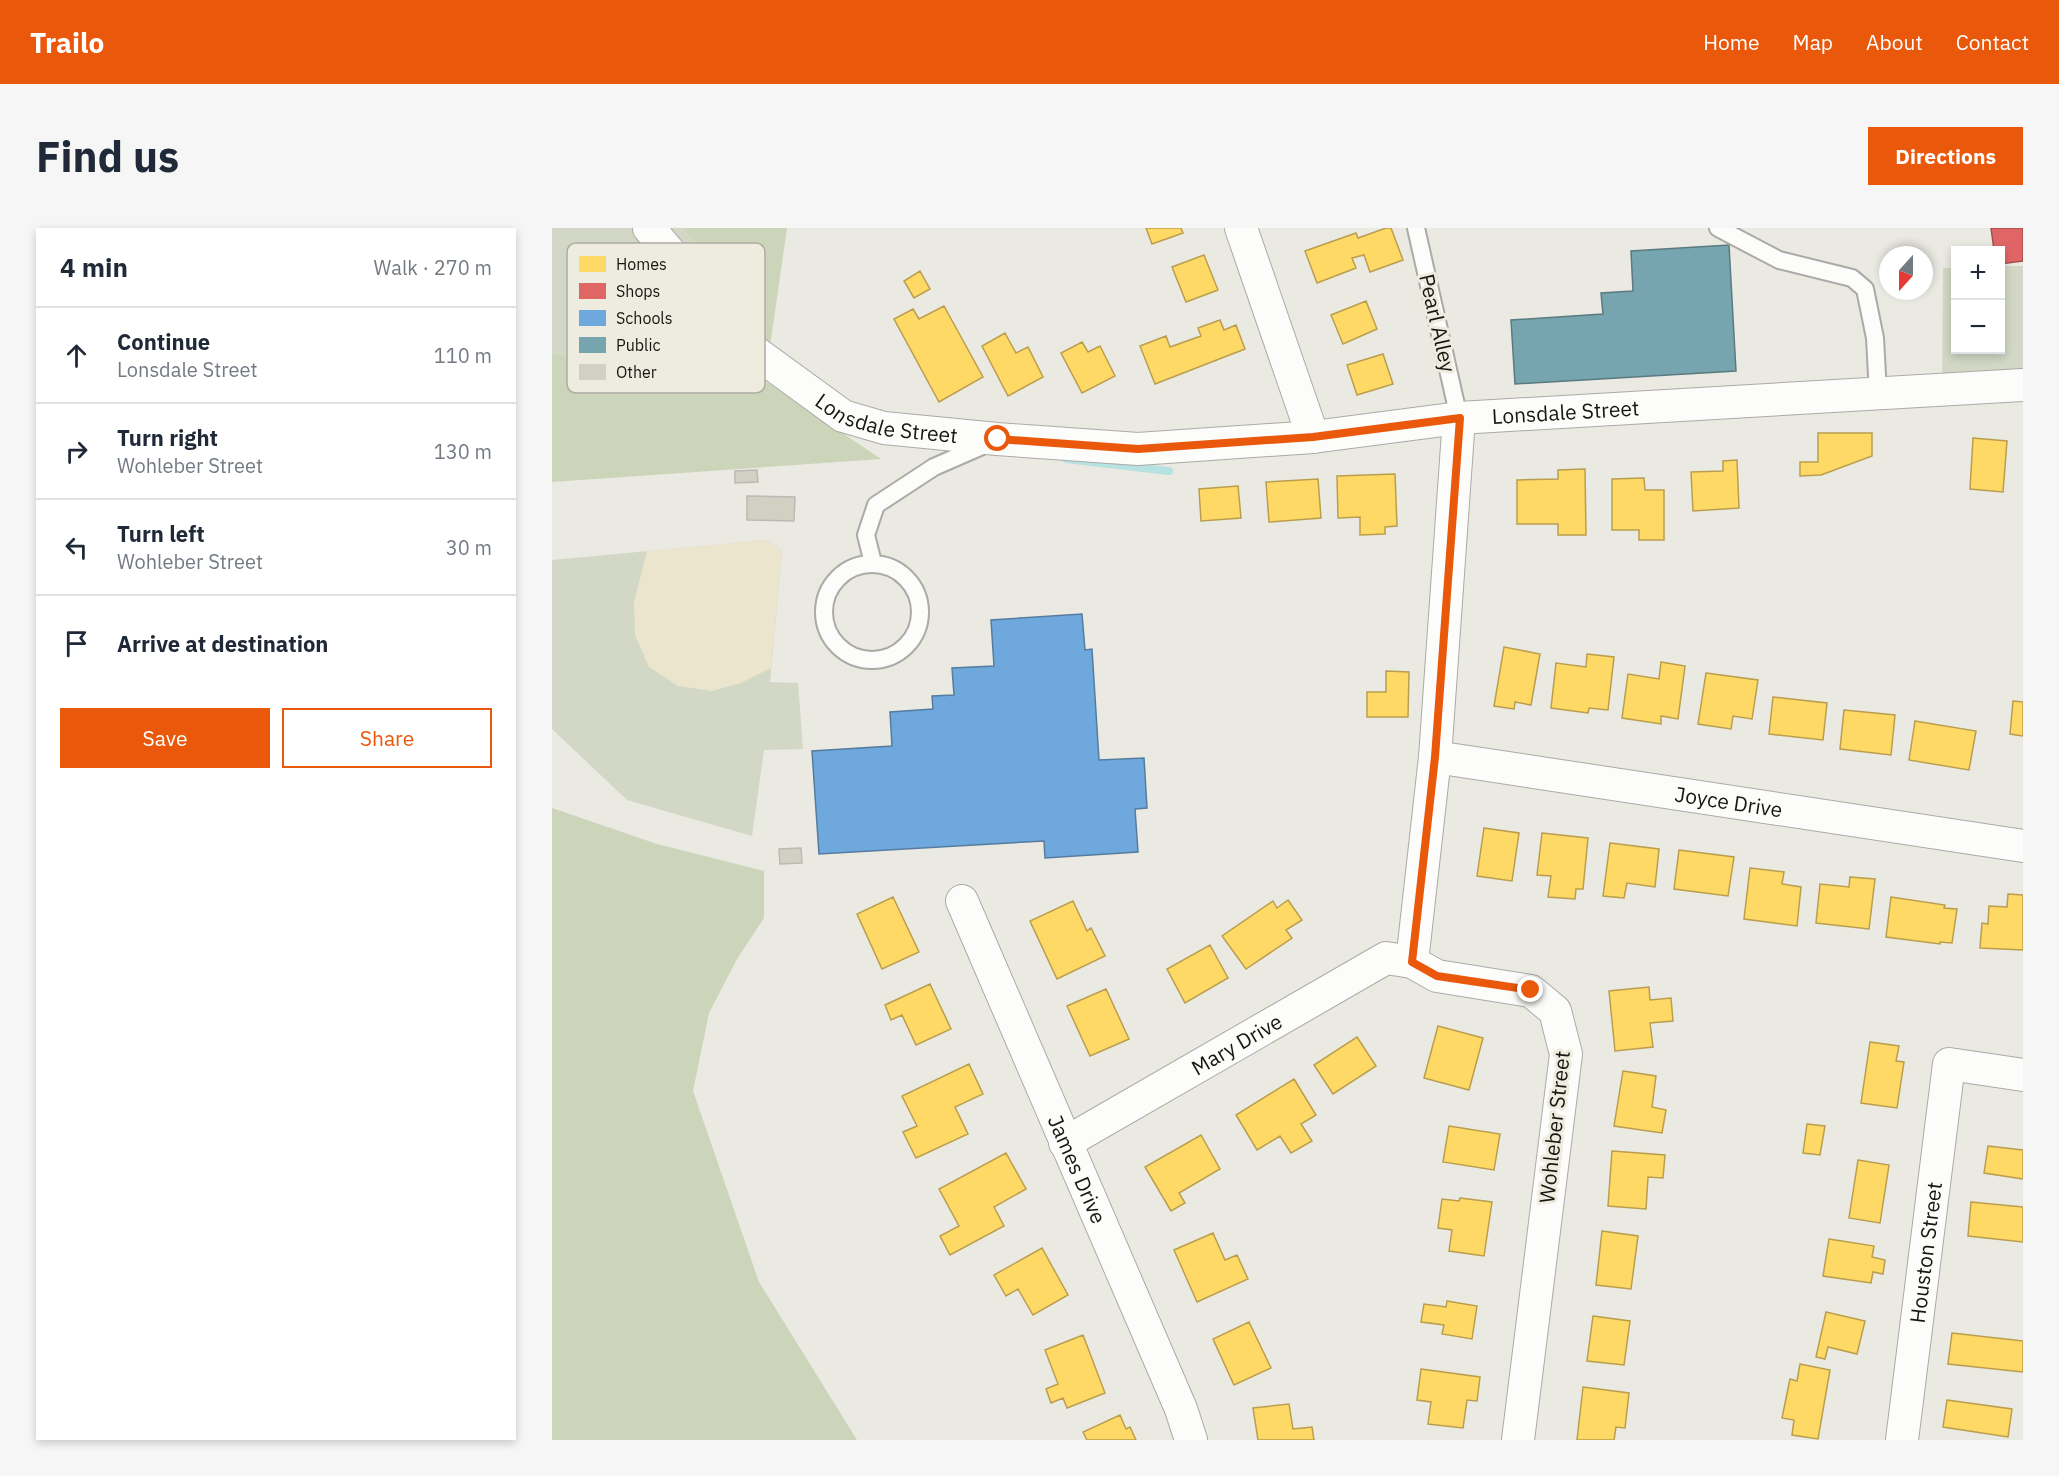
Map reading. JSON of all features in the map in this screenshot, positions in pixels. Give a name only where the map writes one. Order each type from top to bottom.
[{"type":"street","name":"Lonsdale Street","points":[[649,228],[662,243]]},
{"type":"street","points":[[1241,228],[1313,437]]},
{"type":"street","name":"Lonsdale Street","points":[[765,359],[843,416],[884,428],[1138,449],[1313,437],[1460,418],[2023,385]]},
{"type":"street","points":[[1412,962],[1435,757],[1460,418]]},
{"type":"street","name":"Joyce Drive","points":[[1435,757],[2023,846]]},
{"type":"street","name":"James Drive","points":[[962,902],[1181,1409],[1191,1440]]},
{"type":"street","name":"Mary Drive","points":[[1065,1143],[1386,958],[1412,962]]},
{"type":"street","name":"Wohleber Street","points":[[1412,962],[1437,976],[1531,990],[1555,1011],[1566,1054],[1518,1440]]},
{"type":"street","name":"Houston Street","points":[[1902,1440],[1949,1064],[2023,1075]]},
{"type":"lane","name":"Pearl Alley","points":[[1416,228],[1460,418]]},
{"type":"lane","points":[[1718,228],[1779,260],[1852,278],[1865,289],[1875,338],[1878,394]]},
{"type":"lane","points":[[873,563],[866,535],[876,504],[934,468],[998,439]]},
{"type":"lane","points":[[873,563],[895,569],[907,578],[916,592],[921,615],[916,634],[902,651],[878,661],[861,660],[845,653],[834,644],[826,629],[823,616],[824,600],[837,578],[850,568],[873,563]]},
{"type":"green space","points":[[552,228],[683,228],[695,243],[567,243],[567,356],[552,353]]},
{"type":"green space","points":[[683,228],[787,228],[765,381],[765,243],[695,243]]},
{"type":"green space","points":[[2005,266],[2023,266],[2023,371],[1942,377],[1943,268],[1951,268],[1951,354],[2005,354]]},
{"type":"green space","points":[[552,353],[567,356],[567,393],[765,393],[765,381],[881,459],[552,482]]},
{"type":"green space","points":[[766,540],[782,550],[770,682],[798,683],[803,749],[764,750],[752,836],[627,800],[552,729],[552,560]]},
{"type":"green space","points":[[552,808],[657,844],[764,871],[764,918],[737,959],[709,1013],[693,1091],[759,1282],[857,1440],[552,1440]]},
{"type":"sand","points":[[766,540],[782,550],[771,668],[741,683],[712,691],[678,686],[649,667],[635,635],[634,602],[647,551]]},
{"type":"building: Homes","points":[[1146,228],[1181,228],[1183,233],[1152,244]]},
{"type":"building: Homes","points":[[1391,228],[1403,260],[1370,272],[1364,255],[1352,258],[1356,268],[1317,283],[1305,251],[1356,233],[1358,238]]},
{"type":"building: Homes","points":[[1204,255],[1218,290],[1186,302],[1172,267]]},
{"type":"building: Homes","points":[[920,271],[930,289],[914,298],[904,281]]},
{"type":"building: Homes","points":[[1366,301],[1377,329],[1343,344],[1331,315]]},
{"type":"building: Homes","points":[[944,306],[983,377],[939,402],[894,319],[913,309],[919,319]]},
{"type":"building: Homes","points":[[1220,320],[1224,330],[1236,325],[1245,349],[1155,384],[1140,346],[1166,336],[1170,347],[1201,336],[1198,328]]},
{"type":"building: Homes","points":[[1005,333],[1016,353],[1028,347],[1043,377],[1008,396],[982,346]]},
{"type":"building: Homes","points":[[1082,342],[1088,352],[1100,346],[1115,376],[1082,393],[1061,353]]},
{"type":"building: Homes","points":[[1383,354],[1393,384],[1357,395],[1347,365]]},
{"type":"building: Homes","points":[[1818,433],[1872,433],[1872,456],[1821,475],[1800,476],[1800,462],[1818,462]]},
{"type":"building: Homes","points":[[1973,438],[2007,441],[2003,492],[1970,489]]},
{"type":"building: Homes","points":[[1737,460],[1739,508],[1693,511],[1691,472],[1723,471],[1723,461]]},
{"type":"building: Homes","points":[[1585,469],[1586,535],[1558,535],[1558,524],[1517,524],[1517,480],[1558,479],[1558,470]]},
{"type":"building: Homes","points":[[1395,474],[1397,526],[1385,527],[1385,534],[1360,535],[1360,517],[1338,518],[1337,476]]},
{"type":"building: Homes","points":[[1644,478],[1645,490],[1664,490],[1664,540],[1639,540],[1639,530],[1612,530],[1612,479]]},
{"type":"building: Homes","points":[[1318,479],[1321,518],[1269,522],[1266,482]]},
{"type":"building: Homes","points":[[1238,486],[1241,518],[1201,521],[1199,489]]},
{"type":"building: Homes","points":[[1504,647],[1540,654],[1531,705],[1515,702],[1514,709],[1494,706]]},
{"type":"building: Homes","points":[[1587,654],[1614,657],[1608,710],[1589,708],[1588,713],[1551,708],[1556,663],[1586,667]]},
{"type":"building: Homes","points":[[1661,662],[1685,666],[1678,719],[1661,716],[1661,724],[1622,718],[1628,674],[1659,679]]},
{"type":"building: Homes","points":[[1386,671],[1409,672],[1408,717],[1367,717],[1367,692],[1386,692]]},
{"type":"building: Homes","points":[[1706,673],[1758,680],[1752,719],[1733,716],[1731,729],[1698,724]]},
{"type":"building: Homes","points":[[1773,697],[1827,703],[1823,740],[1769,734]]},
{"type":"building: Homes","points":[[2013,701],[2023,702],[2023,736],[2010,734]]},
{"type":"building: Homes","points":[[1844,710],[1895,715],[1891,755],[1840,749]]},
{"type":"building: Homes","points":[[1915,721],[1976,731],[1969,770],[1909,760]]},
{"type":"building: Homes","points":[[1484,828],[1519,833],[1512,881],[1477,876]]},
{"type":"building: Homes","points":[[1542,833],[1588,838],[1583,889],[1576,889],[1575,899],[1548,897],[1551,876],[1537,875]]},
{"type":"building: Homes","points":[[1610,843],[1659,849],[1655,887],[1627,883],[1624,898],[1603,896]]},
{"type":"building: Homes","points":[[1679,850],[1734,857],[1728,896],[1674,889]]},
{"type":"building: Homes","points":[[1750,868],[1784,872],[1782,884],[1801,887],[1797,926],[1744,919]]},
{"type":"building: Homes","points":[[1850,877],[1875,879],[1869,929],[1816,923],[1820,884],[1849,887]]},
{"type":"building: Homes","points":[[2008,894],[2023,895],[2023,950],[1980,948],[1982,923],[1988,924],[1989,906],[2007,907]]},
{"type":"building: Homes","points":[[893,897],[919,952],[882,969],[857,914]]},
{"type":"building: Homes","points":[[1891,897],[1957,909],[1952,943],[1940,942],[1940,944],[1886,937]]},
{"type":"building: Homes","points":[[1288,900],[1302,920],[1286,930],[1292,938],[1246,969],[1222,936],[1273,901],[1277,908]]},
{"type":"building: Homes","points":[[1073,901],[1087,931],[1091,928],[1105,956],[1057,979],[1030,921]]},
{"type":"building: Homes","points":[[1210,945],[1228,978],[1185,1003],[1167,969]]},
{"type":"building: Homes","points":[[930,984],[951,1029],[916,1045],[902,1015],[891,1020],[885,1005]]},
{"type":"building: Homes","points":[[1649,987],[1650,1000],[1671,998],[1673,1021],[1650,1023],[1653,1047],[1615,1051],[1609,991]]},
{"type":"building: Homes","points":[[1106,989],[1129,1039],[1090,1056],[1067,1006]]},
{"type":"building: Homes","points":[[1438,1026],[1483,1038],[1469,1090],[1424,1078]]},
{"type":"building: Homes","points":[[1357,1037],[1376,1066],[1333,1094],[1314,1065]]},
{"type":"building: Homes","points":[[1870,1042],[1899,1046],[1896,1061],[1904,1062],[1897,1108],[1861,1103]]},
{"type":"building: Homes","points":[[969,1064],[983,1094],[955,1107],[968,1134],[916,1158],[903,1132],[917,1126],[902,1096]]},
{"type":"building: Homes","points":[[1623,1071],[1656,1076],[1652,1107],[1666,1110],[1662,1133],[1614,1126]]},
{"type":"building: Homes","points":[[1294,1079],[1316,1115],[1301,1124],[1312,1141],[1291,1153],[1280,1136],[1257,1150],[1236,1115]]},
{"type":"building: Homes","points":[[1807,1124],[1825,1126],[1820,1155],[1803,1153]]},
{"type":"building: Homes","points":[[1449,1126],[1500,1134],[1494,1170],[1443,1162]]},
{"type":"building: Homes","points":[[1201,1135],[1220,1169],[1179,1193],[1185,1203],[1171,1211],[1145,1167]]},
{"type":"building: Homes","points":[[1988,1146],[2023,1150],[2023,1179],[1984,1173]]},
{"type":"building: Homes","points":[[1612,1151],[1665,1155],[1663,1178],[1648,1177],[1646,1209],[1608,1206]]},
{"type":"building: Homes","points":[[1006,1153],[1026,1189],[994,1207],[1004,1226],[950,1255],[940,1236],[959,1226],[939,1189]]},
{"type":"building: Homes","points":[[1858,1160],[1889,1165],[1880,1223],[1849,1218]]},
{"type":"building: Homes","points":[[1460,1198],[1492,1202],[1484,1256],[1449,1251],[1452,1230],[1438,1228],[1442,1199],[1459,1201]]},
{"type":"building: Homes","points":[[1971,1202],[2023,1207],[2023,1242],[1968,1236]]},
{"type":"building: Homes","points":[[1602,1231],[1638,1236],[1631,1289],[1596,1285]]},
{"type":"building: Homes","points":[[1213,1233],[1225,1260],[1237,1255],[1248,1279],[1197,1302],[1174,1250]]},
{"type":"building: Homes","points":[[1829,1239],[1874,1246],[1872,1257],[1885,1260],[1883,1274],[1873,1272],[1871,1283],[1823,1276]]},
{"type":"building: Homes","points":[[1042,1248],[1068,1295],[1033,1315],[1018,1289],[1006,1296],[994,1275]]},
{"type":"building: Homes","points":[[1447,1301],[1477,1306],[1472,1339],[1442,1334],[1444,1325],[1421,1322],[1424,1304],[1446,1307]]},
{"type":"building: Homes","points":[[1826,1312],[1865,1321],[1857,1354],[1828,1347],[1825,1359],[1816,1357]]},
{"type":"building: Homes","points":[[1593,1316],[1630,1321],[1624,1365],[1587,1361]]},
{"type":"building: Homes","points":[[1249,1322],[1271,1368],[1234,1385],[1213,1339]]},
{"type":"building: Homes","points":[[1952,1333],[2023,1341],[2023,1372],[1948,1364]]},
{"type":"building: Homes","points":[[1083,1335],[1105,1393],[1067,1408],[1063,1398],[1051,1403],[1046,1389],[1058,1384],[1045,1350]]},
{"type":"building: Homes","points":[[1800,1364],[1830,1370],[1818,1439],[1792,1435],[1794,1420],[1782,1418],[1790,1379],[1797,1381]]},
{"type":"building: Homes","points":[[1421,1369],[1480,1377],[1477,1401],[1467,1400],[1463,1428],[1428,1424],[1431,1402],[1417,1400]]},
{"type":"building: Homes","points":[[1583,1387],[1629,1393],[1625,1428],[1616,1427],[1614,1440],[1577,1440]]},
{"type":"building: Homes","points":[[1947,1400],[2012,1409],[2008,1437],[1943,1427]]},
{"type":"building: Homes","points":[[1289,1404],[1293,1429],[1312,1427],[1314,1440],[1258,1440],[1253,1408]]},
{"type":"building: Homes","points":[[1120,1415],[1126,1429],[1130,1427],[1136,1440],[1087,1440],[1083,1432]]},
{"type":"building: Shops","points":[[1991,228],[2023,228],[2023,261],[2005,263],[2005,246],[1993,246]]},
{"type":"building: Schools","points":[[1082,614],[1085,650],[1092,649],[1099,760],[1144,758],[1147,808],[1135,809],[1138,852],[1045,858],[1044,841],[819,854],[812,751],[892,746],[890,712],[933,709],[932,696],[954,695],[952,668],[994,666],[991,620]]},
{"type":"building: Public","points":[[1729,245],[1736,371],[1515,384],[1511,320],[1603,314],[1601,293],[1633,291],[1631,251]]},
{"type":"building: Other","points":[[757,470],[758,482],[735,483],[735,471]]},
{"type":"building: Other","points":[[747,496],[795,497],[794,521],[747,520]]},
{"type":"building: Other","points":[[801,848],[802,863],[780,864],[779,849]]},
{"type":"waterway","points":[[1066,459],[1169,471]]},
{"type":"route","points":[[998,439],[1138,449],[1313,437],[1460,418],[1435,757],[1412,962],[1437,976],[1531,990]]}]
